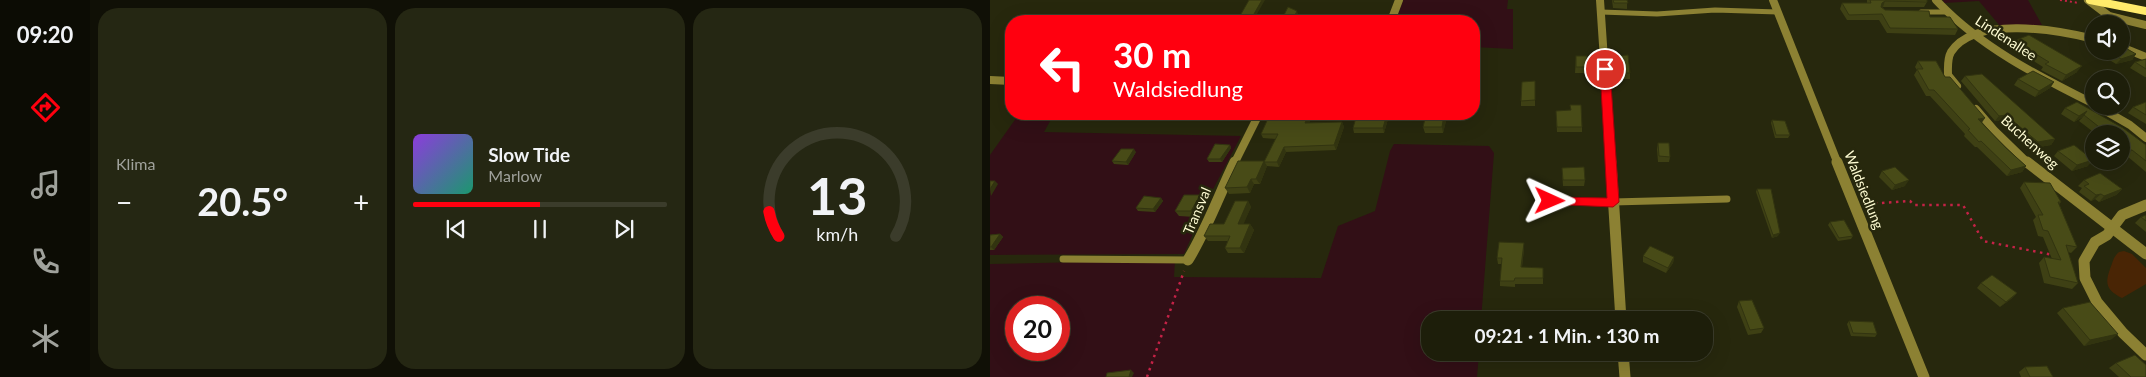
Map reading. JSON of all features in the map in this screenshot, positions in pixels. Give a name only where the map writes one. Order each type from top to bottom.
[{"type":"street","points":[[1394,15],[1399,0]]},
{"type":"street","points":[[1600,0],[1620,311]]},
{"type":"street","name":"Waldsiedlung","points":[[1773,0],[1924,377]]},
{"type":"street","name":"Lindenallee","points":[[1936,0],[1975,35],[2019,63],[2085,99]]},
{"type":"street","points":[[2089,0],[2146,12]]},
{"type":"street","points":[[2089,0],[2102,14],[2146,25]]},
{"type":"street","points":[[1975,35],[2025,28],[2048,30],[2085,37]]},
{"type":"street","name":"Buchenweg","points":[[1975,35],[1960,42],[1950,53],[1948,75],[1984,121],[2018,154],[2060,188],[2114,227],[2146,254]]},
{"type":"street","points":[[2130,50],[2146,56]]},
{"type":"street","points":[[990,80],[1005,81]]},
{"type":"street","points":[[2113,115],[2146,138]]},
{"type":"street","name":"Transval","points":[[1188,260],[1204,234],[1216,200],[1256,120]]},
{"type":"street","points":[[2146,205],[2122,215],[2107,235],[2095,242],[2084,261],[2085,278],[2097,302],[2123,333],[2146,356]]},
{"type":"street","points":[[1623,361],[1624,377]]},
{"type":"lane","points":[[1601,12],[1657,14],[1715,10],[1778,12]]},
{"type":"lane","points":[[1918,12],[1948,12]]},
{"type":"lane","points":[[1550,201],[1613,202],[1727,199]]},
{"type":"lane","points":[[1063,259],[1188,260]]},
{"type":"path","points":[[1854,205],[1910,201],[1914,205],[1963,205],[1983,241],[2056,256]]},
{"type":"path","points":[[1147,377],[1188,260]]},
{"type":"shaded area","points":[[1403,0],[1508,0],[1507,9],[1513,9],[1513,49],[1480,47],[1480,15],[1398,15]]},
{"type":"shaded area","points":[[1943,0],[2028,0],[2042,25],[2000,26],[1979,1],[1944,3]]},
{"type":"shaded area","points":[[1015,120],[1051,120],[1044,132],[1241,136],[1210,195],[1184,254],[990,255],[990,155]]},
{"type":"shaded area","points":[[1394,144],[1489,146],[1494,153],[1482,311],[1421,311],[1421,361],[1478,361],[1477,377],[990,377],[990,264],[1175,260],[1174,277],[1321,278],[1338,226],[1375,211],[1390,151]]},
{"type":"shaded area","points":[[2124,251],[2132,254],[2146,268],[2146,284],[2122,298],[2110,290],[2107,279],[2114,258],[2119,252]]},
{"type":"building","points":[[1249,0],[1262,0],[1253,15],[1240,15]]},
{"type":"building","points":[[1613,0],[1627,0],[1628,3],[1614,3]]},
{"type":"building","points":[[1870,0],[1927,0],[1927,2],[1885,1],[1881,7],[1885,10],[1929,11],[1930,17],[1950,17],[1958,29],[1890,28],[1882,14],[1849,15],[1842,3],[1871,3]]},
{"type":"building","points":[[1288,7],[1297,11],[1295,15],[1284,15]]},
{"type":"building","points":[[2029,35],[2082,66],[2066,75],[2045,64],[2049,62],[2014,41]]},
{"type":"building","points":[[2130,51],[2136,54],[2130,56]]},
{"type":"building","points":[[1628,55],[1630,73],[1617,73],[1615,56]]},
{"type":"building","points":[[1576,56],[1587,56],[1587,67],[1576,67]]},
{"type":"building","points":[[2146,59],[2146,69],[2135,62]]},
{"type":"building","points":[[1918,61],[1936,61],[1945,77],[1950,77],[1985,118],[1978,119],[2026,166],[2011,170],[1981,141],[1979,142],[1968,130],[1970,129],[1934,90],[1929,90],[1917,69],[1923,69]]},
{"type":"building","points":[[2033,71],[2054,82],[2039,91],[2018,79]]},
{"type":"building","points":[[1982,74],[2055,139],[2038,142],[2006,115],[1999,116],[1965,76]]},
{"type":"building","points":[[1535,81],[1535,100],[1521,101],[1522,82]]},
{"type":"building","points":[[2077,102],[2085,107],[2085,112],[2079,116],[2065,108]]},
{"type":"building","points":[[2146,102],[2146,115],[2133,107]]},
{"type":"building","points":[[1570,105],[1581,105],[1582,127],[1557,127],[1556,111],[1571,110]]},
{"type":"building","points":[[2084,115],[2100,115],[2118,125],[2097,125]]},
{"type":"building","points":[[1267,120],[1306,120],[1305,123],[1342,122],[1334,145],[1284,147],[1277,162],[1264,162],[1278,134],[1261,134]]},
{"type":"building","points":[[1355,120],[1385,120],[1383,128],[1353,128]]},
{"type":"building","points":[[1425,120],[1443,120],[1442,127],[1423,127]]},
{"type":"building","points":[[1772,120],[1785,121],[1790,135],[1776,135]]},
{"type":"building","points":[[2130,133],[2146,145],[2146,161],[2130,150]]},
{"type":"building","points":[[1658,143],[1669,143],[1670,157],[1659,156]]},
{"type":"building","points":[[1215,144],[1230,145],[1220,159],[1207,159]]},
{"type":"building","points":[[2074,145],[2085,154],[2085,162],[2077,165],[2058,151]]},
{"type":"building","points":[[1121,149],[1134,149],[1126,162],[1112,161]]},
{"type":"building","points":[[1238,161],[1264,161],[1256,179],[1251,179],[1247,187],[1225,188]]},
{"type":"building","points":[[1584,167],[1585,180],[1563,180],[1562,168]]},
{"type":"building","points":[[1895,167],[1909,180],[1895,185],[1882,171]]},
{"type":"building","points":[[2100,173],[2122,189],[2104,196],[2101,194],[2096,195],[2084,186],[2089,184],[2084,180]]},
{"type":"building","points":[[990,181],[995,181],[990,189]]},
{"type":"building","points":[[2024,182],[2050,183],[2061,202],[2058,202],[2077,247],[2066,245],[2078,283],[2050,277],[2044,257],[2061,260],[2048,231],[2043,230],[2038,215],[2043,215]]},
{"type":"building","points":[[1757,189],[1771,189],[1780,233],[1773,235]]},
{"type":"building","points":[[1184,195],[1200,195],[1191,211],[1175,211]]},
{"type":"building","points":[[1144,196],[1161,198],[1153,209],[1136,208]]},
{"type":"building","points":[[1235,201],[1248,201],[1238,224],[1250,224],[1240,248],[1225,248],[1230,236],[1204,236],[1210,224],[1224,224]]},
{"type":"building","points":[[1844,220],[1853,236],[1839,238],[1830,222]]},
{"type":"building","points":[[1000,234],[991,247],[990,247],[990,235]]},
{"type":"building","points":[[1499,242],[1524,243],[1521,267],[1543,268],[1543,278],[1515,278],[1514,281],[1500,281],[1502,258],[1497,258]]},
{"type":"building","points":[[1650,246],[1674,257],[1668,268],[1643,256]]},
{"type":"building","points":[[1992,275],[2017,293],[2006,302],[1981,283]]},
{"type":"building","points":[[1752,300],[1764,328],[1750,330],[1739,301]]},
{"type":"building","points":[[2090,302],[2118,334],[2090,340],[2063,308]]},
{"type":"building","points":[[1849,321],[1873,322],[1877,334],[1853,333]]},
{"type":"building","points":[[2135,355],[2146,365],[2146,377],[2131,377],[2116,363]]},
{"type":"building","points":[[2047,366],[2053,377],[2030,377],[2025,367]]},
{"type":"building","points":[[1131,370],[1129,377],[1106,377],[1107,373]]},
{"type":"route","points":[[1550,201],[1613,202],[1605,69]]}]
